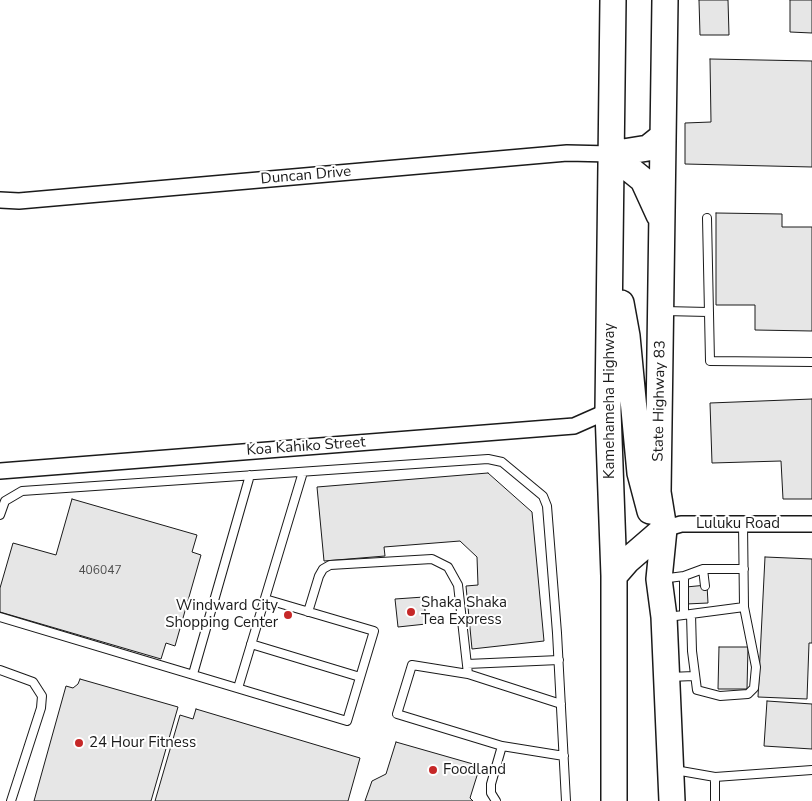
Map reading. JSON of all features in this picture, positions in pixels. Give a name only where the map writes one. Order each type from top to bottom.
[{"type":"main road","name":"Kamehameha Highway","points":[[613,0],[608,411],[614,576],[614,801]]},
{"type":"main road","name":"State Highway 83","points":[[665,0],[658,492],[664,529],[659,579],[680,615],[667,678],[672,801]]},
{"type":"main road","points":[[612,154],[648,148],[663,136]]},
{"type":"main road","points":[[612,154],[643,180],[662,222]]},
{"type":"main road","points":[[611,249],[627,336],[640,473],[652,515],[664,529],[627,561],[614,576]]},
{"type":"street","name":"Duncan Drive","points":[[0,200],[19,201],[567,153],[612,154]]},
{"type":"street","name":"Koa Kahiko Street","points":[[0,471],[574,426],[608,411]]},
{"type":"street","name":"Luluku Road","points":[[664,529],[681,524],[812,524]]},
{"type":"lane","points":[[707,218],[710,361],[812,362]]},
{"type":"lane","points":[[662,311],[708,312]]},
{"type":"lane","points":[[0,515],[5,501],[22,491],[488,459],[498,460],[543,496],[547,506],[559,660],[566,801]]},
{"type":"lane","points":[[238,688],[303,472]]},
{"type":"lane","points":[[192,674],[250,475]]},
{"type":"lane","points":[[684,576],[680,615],[696,690],[720,696],[748,694],[754,688],[756,667],[744,607],[742,524]]},
{"type":"lane","points":[[308,612],[323,569],[330,565],[432,559],[448,567],[456,578],[468,674]]},
{"type":"lane","points":[[659,579],[684,576],[703,569],[744,569]]},
{"type":"lane","points":[[703,569],[705,586]]},
{"type":"lane","points":[[0,617],[347,721],[374,631],[265,599]]},
{"type":"lane","points":[[680,615],[706,607],[744,607]]},
{"type":"lane","points":[[251,644],[360,677]]},
{"type":"lane","points":[[467,664],[559,660]]},
{"type":"lane","points":[[561,704],[468,674],[412,665],[397,714],[502,746],[564,756]]},
{"type":"lane","points":[[0,670],[33,682],[42,696],[41,708],[12,801]]},
{"type":"lane","points":[[667,678],[694,676]]},
{"type":"lane","points":[[496,801],[491,793],[491,784],[502,746]]},
{"type":"lane","points":[[671,769],[715,777],[812,770]]},
{"type":"lane","points":[[715,777],[715,801]]},
{"type":"building","points":[[699,0],[728,0],[729,35],[700,35]]},
{"type":"building","points":[[790,0],[812,0],[812,33],[790,32]]},
{"type":"building","points":[[710,59],[812,61],[812,167],[685,164],[685,123],[711,122]]},
{"type":"building","points":[[716,213],[782,214],[782,227],[812,227],[812,331],[755,330],[755,305],[716,305]]},
{"type":"building","points":[[812,399],[812,499],[783,499],[781,461],[712,463],[710,403]]},
{"type":"building","points":[[488,473],[532,512],[544,641],[472,649],[466,586],[478,585],[477,557],[460,541],[384,547],[385,556],[324,561],[317,487]]},
{"type":"building","points":[[72,499],[197,535],[192,552],[201,555],[175,646],[166,643],[161,659],[0,612],[0,588],[13,543],[56,555]]},
{"type":"building","points":[[765,557],[812,559],[812,643],[809,643],[807,699],[758,697]]},
{"type":"building","points":[[707,585],[708,603],[686,604],[686,587]]},
{"type":"building","name":"Shaka Shaka Tea Express","points":[[424,597],[426,624],[398,627],[395,599]]},
{"type":"building","points":[[719,647],[748,647],[747,689],[718,689]]},
{"type":"building","points":[[80,679],[178,707],[151,801],[34,801],[66,686],[73,688]]},
{"type":"building","points":[[767,701],[812,704],[812,749],[764,746]]},
{"type":"building","points":[[196,709],[360,758],[348,801],[155,801],[180,715],[193,719]]},
{"type":"building","name":"Foodland","points":[[396,742],[480,766],[470,798],[473,801],[365,801],[372,781],[386,774]]},
{"type":"place","name":"Shaka Shaka Tea Express","points":[[411,612]]},
{"type":"place","name":"Windward City Shopping Center","points":[[288,615]]},
{"type":"place","name":"24 Hour Fitness","points":[[79,743]]},
{"type":"place","name":"Foodland","points":[[433,770]]}]
